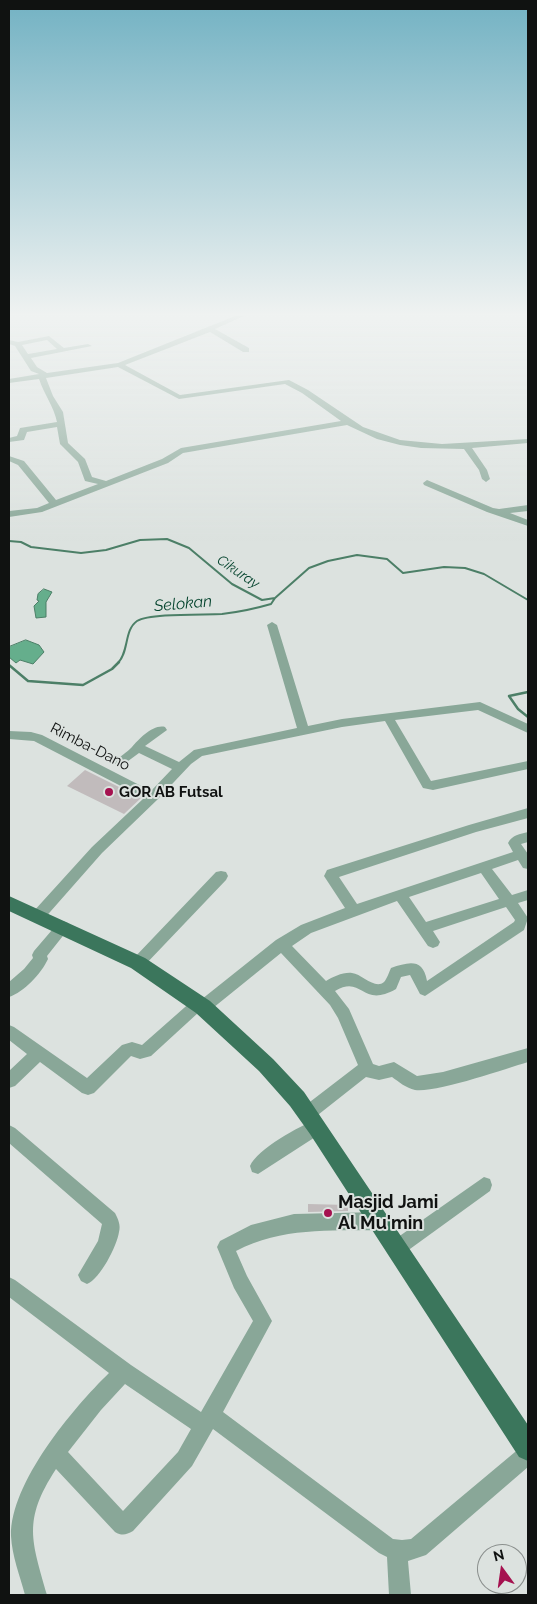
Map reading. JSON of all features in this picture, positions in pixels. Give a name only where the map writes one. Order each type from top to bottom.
[{"type":"main road","points":[[9,903],[138,963],[201,1005],[266,1065],[297,1099],[312,1120],[528,1448]]},
{"type":"street","points":[[48,391],[58,410],[62,424],[64,444],[82,461],[88,479],[105,483]]},
{"type":"street","points":[[169,391],[179,396],[218,391]]},
{"type":"street","points":[[300,391],[366,432],[399,442],[441,447],[528,441]]},
{"type":"street","points":[[9,514],[34,512],[167,460],[181,450],[348,422]]},
{"type":"street","points":[[9,440],[20,438],[23,430],[62,424]]},
{"type":"street","points":[[466,446],[483,470],[486,479]]},
{"type":"street","points":[[9,458],[21,463],[54,504]]},
{"type":"street","points":[[427,482],[490,510],[528,523]]},
{"type":"street","points":[[499,512],[528,508]]},
{"type":"street","points":[[272,625],[304,731]]},
{"type":"street","points":[[38,916],[97,850],[153,798],[180,768],[198,753],[243,742],[342,723],[480,706],[528,730]]},
{"type":"street","points":[[388,717],[427,785],[433,786],[528,765]]},
{"type":"street","points":[[120,763],[138,748],[140,743],[161,730]]},
{"type":"street","name":"Rimba-Dano","points":[[9,735],[38,738],[153,798]]},
{"type":"street","points":[[138,748],[180,768]]},
{"type":"street","points":[[354,910],[331,876],[332,874],[474,828],[528,814]]},
{"type":"street","points":[[9,1032],[88,1088],[127,1050],[132,1048],[142,1053],[146,1052],[201,1005],[282,944],[306,929],[354,910],[483,866],[525,859],[514,845],[515,841],[528,837]]},
{"type":"street","points":[[324,990],[347,978],[377,991],[391,985],[396,972],[414,968],[419,975],[418,981],[425,990],[519,926],[522,919],[483,866]]},
{"type":"street","points":[[138,963],[221,876]]},
{"type":"street","points":[[399,894],[433,942]]},
{"type":"street","points":[[424,928],[528,895]]},
{"type":"street","points":[[9,991],[21,984],[32,972],[41,959],[39,955],[63,927]]},
{"type":"street","points":[[282,944],[344,1014],[368,1070]]},
{"type":"street","points":[[9,1081],[38,1054]]},
{"type":"street","points":[[258,1166],[312,1120],[358,1072],[368,1070],[379,1074],[394,1068],[410,1081],[417,1083],[443,1078],[528,1055]]},
{"type":"street","points":[[9,1133],[109,1219],[112,1224],[111,1236],[87,1275]]},
{"type":"street","points":[[397,1248],[484,1185]]},
{"type":"street","points":[[55,1453],[124,1525],[176,1471],[208,1421],[263,1321],[240,1282],[226,1247],[251,1234],[294,1223],[379,1221]]},
{"type":"street","points":[[9,1286],[124,1372],[208,1421],[386,1546],[397,1551],[408,1552],[418,1547],[528,1454]]},
{"type":"street","points":[[36,1595],[26,1557],[22,1528],[28,1505],[43,1471],[55,1453],[93,1402],[124,1372]]},
{"type":"street","points":[[397,1551],[400,1595]]},
{"type":"shaded area","points":[[44,589],[52,592],[46,602],[46,617],[36,618],[34,606],[39,601],[37,600],[38,594]]},
{"type":"shaded area","points":[[26,640],[39,645],[44,652],[33,664],[20,660],[16,663],[9,657],[9,647]]},
{"type":"building","name":"GOR AB Futsal","points":[[85,770],[141,798],[124,814],[67,786]]},
{"type":"building","points":[[308,1204],[348,1205],[348,1211],[308,1212]]},
{"type":"waterway","name":"Cikuray","points":[[9,541],[21,542],[31,547],[81,553],[106,550],[140,540],[167,539],[189,548],[232,584],[262,600],[275,598]]},
{"type":"waterway","name":"Cikuray","points":[[275,598],[309,568],[328,561],[357,555],[387,559],[403,573],[444,567],[465,568],[484,574],[528,600]]},
{"type":"waterway","name":"Selokan","points":[[118,663],[124,653],[130,630],[137,621],[144,618],[222,614],[271,604],[275,598]]},
{"type":"waterway","name":"Selokan","points":[[9,665],[28,681],[83,685],[112,669],[118,663]]},
{"type":"waterway","name":"Cikuray","points":[[528,692],[509,696],[518,709],[528,717]]},
{"type":"place","name":"GOR AB Futsal","points":[[109,792]]},
{"type":"place","name":"Masjid Jami Al Mu'min","points":[[328,1213]]}]
